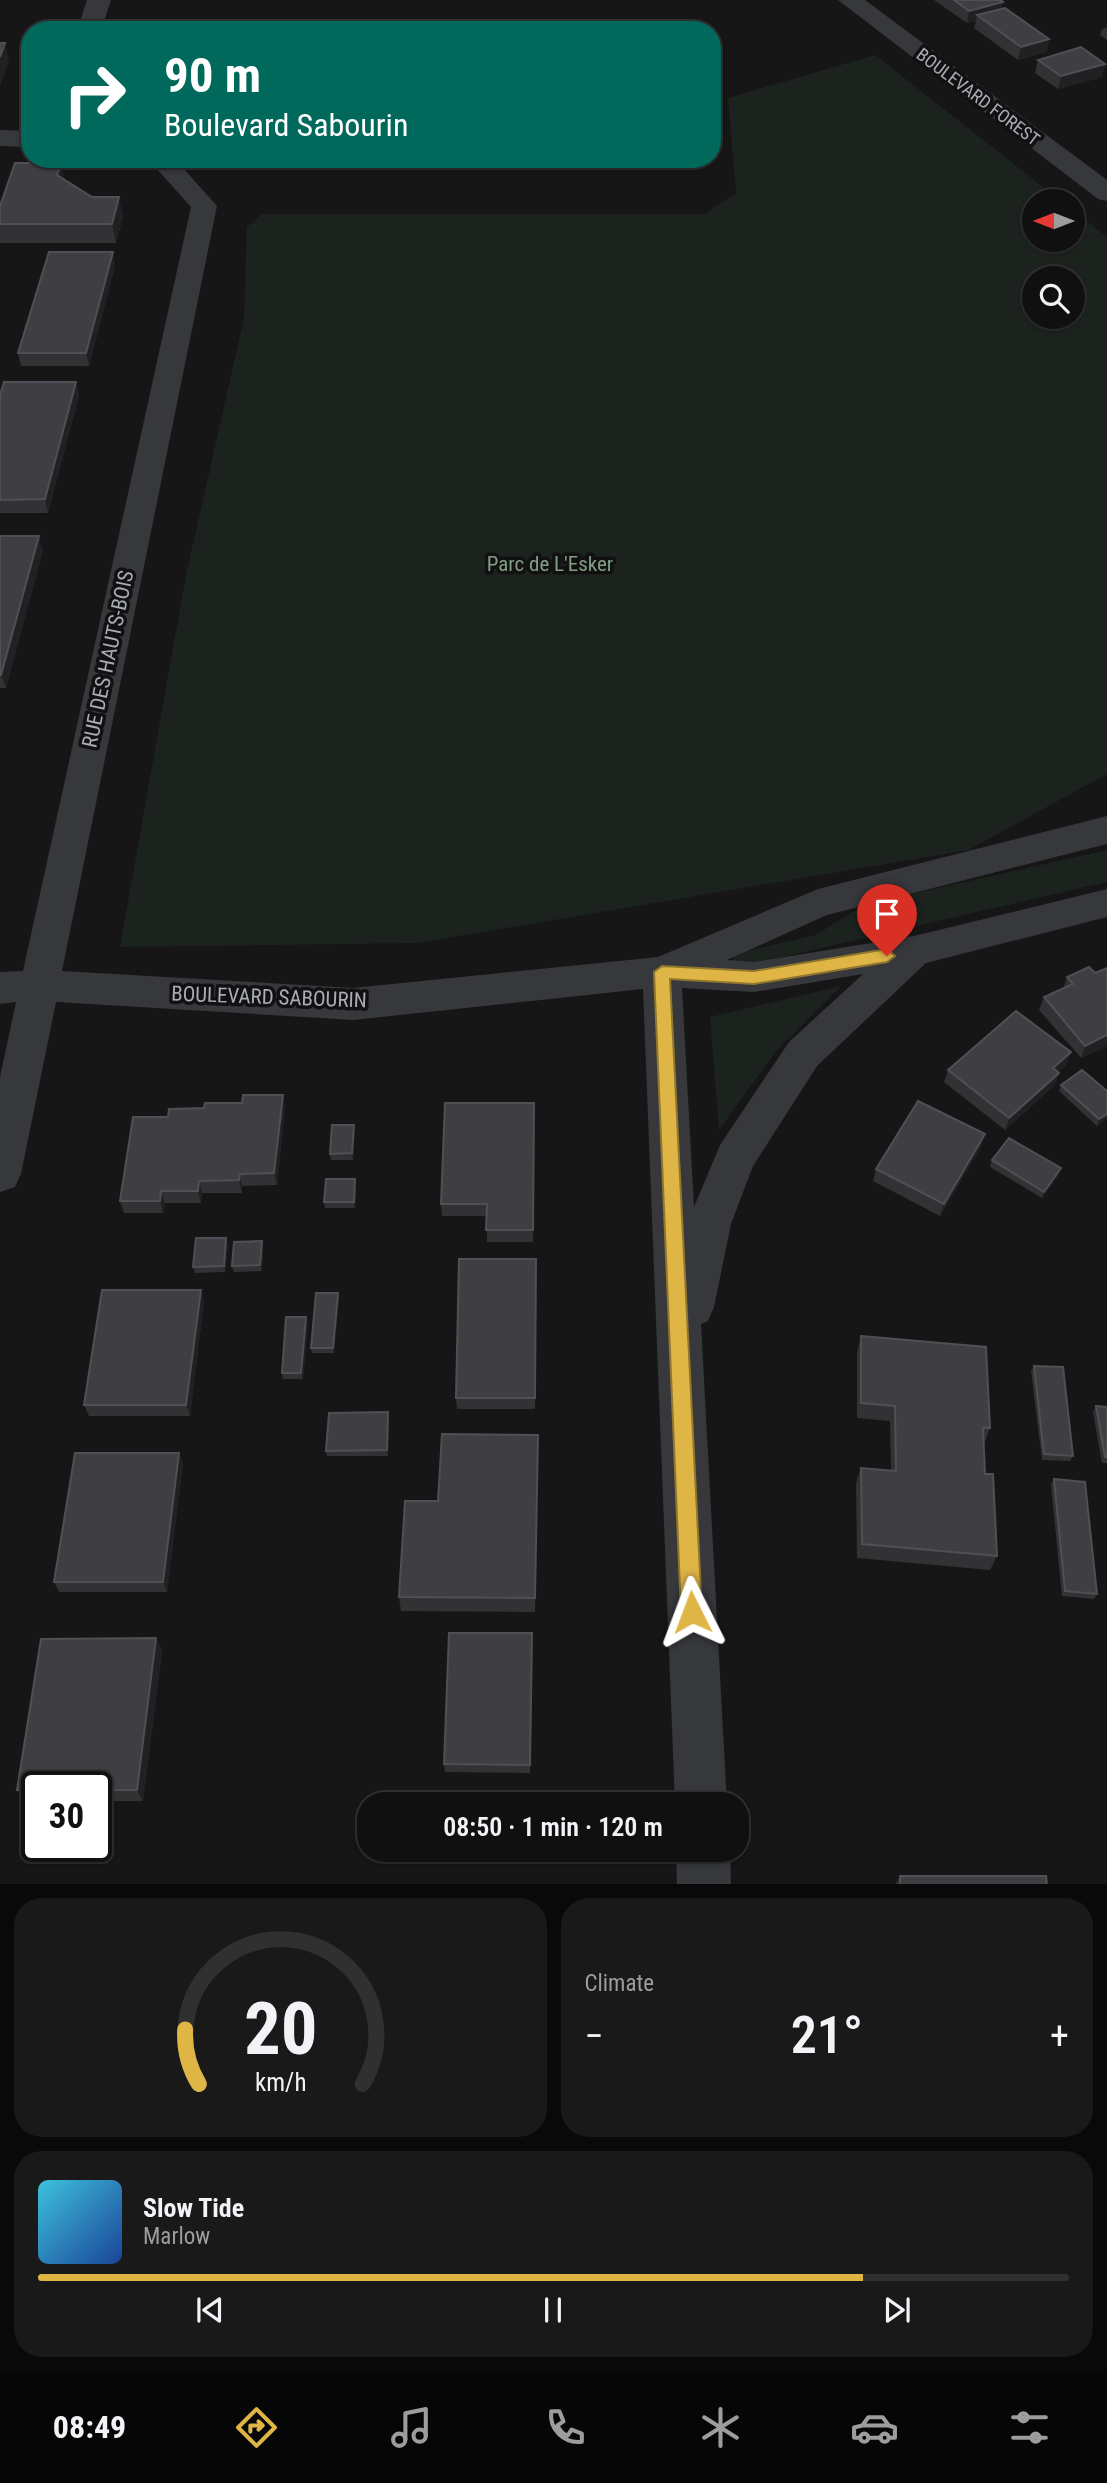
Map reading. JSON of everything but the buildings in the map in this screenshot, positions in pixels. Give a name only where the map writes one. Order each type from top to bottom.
[{"type":"street","points":[[92,21],[99,0]]},
{"type":"street","name":"BOULEVARD FOREST","points":[[850,0],[1107,193]]},
{"type":"street","points":[[0,138],[21,139]]},
{"type":"street","name":"RUE DES HAUTS-BOIS","points":[[0,1174],[204,206],[169,168]]},
{"type":"street","points":[[1070,838],[1107,818]]},
{"type":"street","name":"BOULEVARD SABOURIN","points":[[662,972],[818,903],[1107,830]]},
{"type":"street","name":"BOULEVARD SABOURIN","points":[[0,988],[39,985],[353,1004],[662,972],[754,977],[914,951],[1107,903]]},
{"type":"street","points":[[680,1364],[709,1224],[735,1158],[803,1054],[914,951]]},
{"type":"street","points":[[662,972],[700,1792]]},
{"type":"street","points":[[703,1862],[704,1884]]},
{"type":"green space","name":"Parc de L'Esker","points":[[875,55],[1046,189],[1022,189],[1022,252],[1085,252],[1085,220],[1107,237],[1107,774],[969,850],[417,943],[120,947],[186,575],[244,318],[247,227],[262,214],[704,214],[736,193],[728,98]]},
{"type":"green space","points":[[1107,850],[1107,882],[739,967],[732,961],[736,953],[816,935],[863,905]]},
{"type":"green space","points":[[841,986],[777,1050],[719,1130],[710,1017]]},
{"type":"route","points":[[692,1612],[662,972],[754,977],[887,956]]}]
